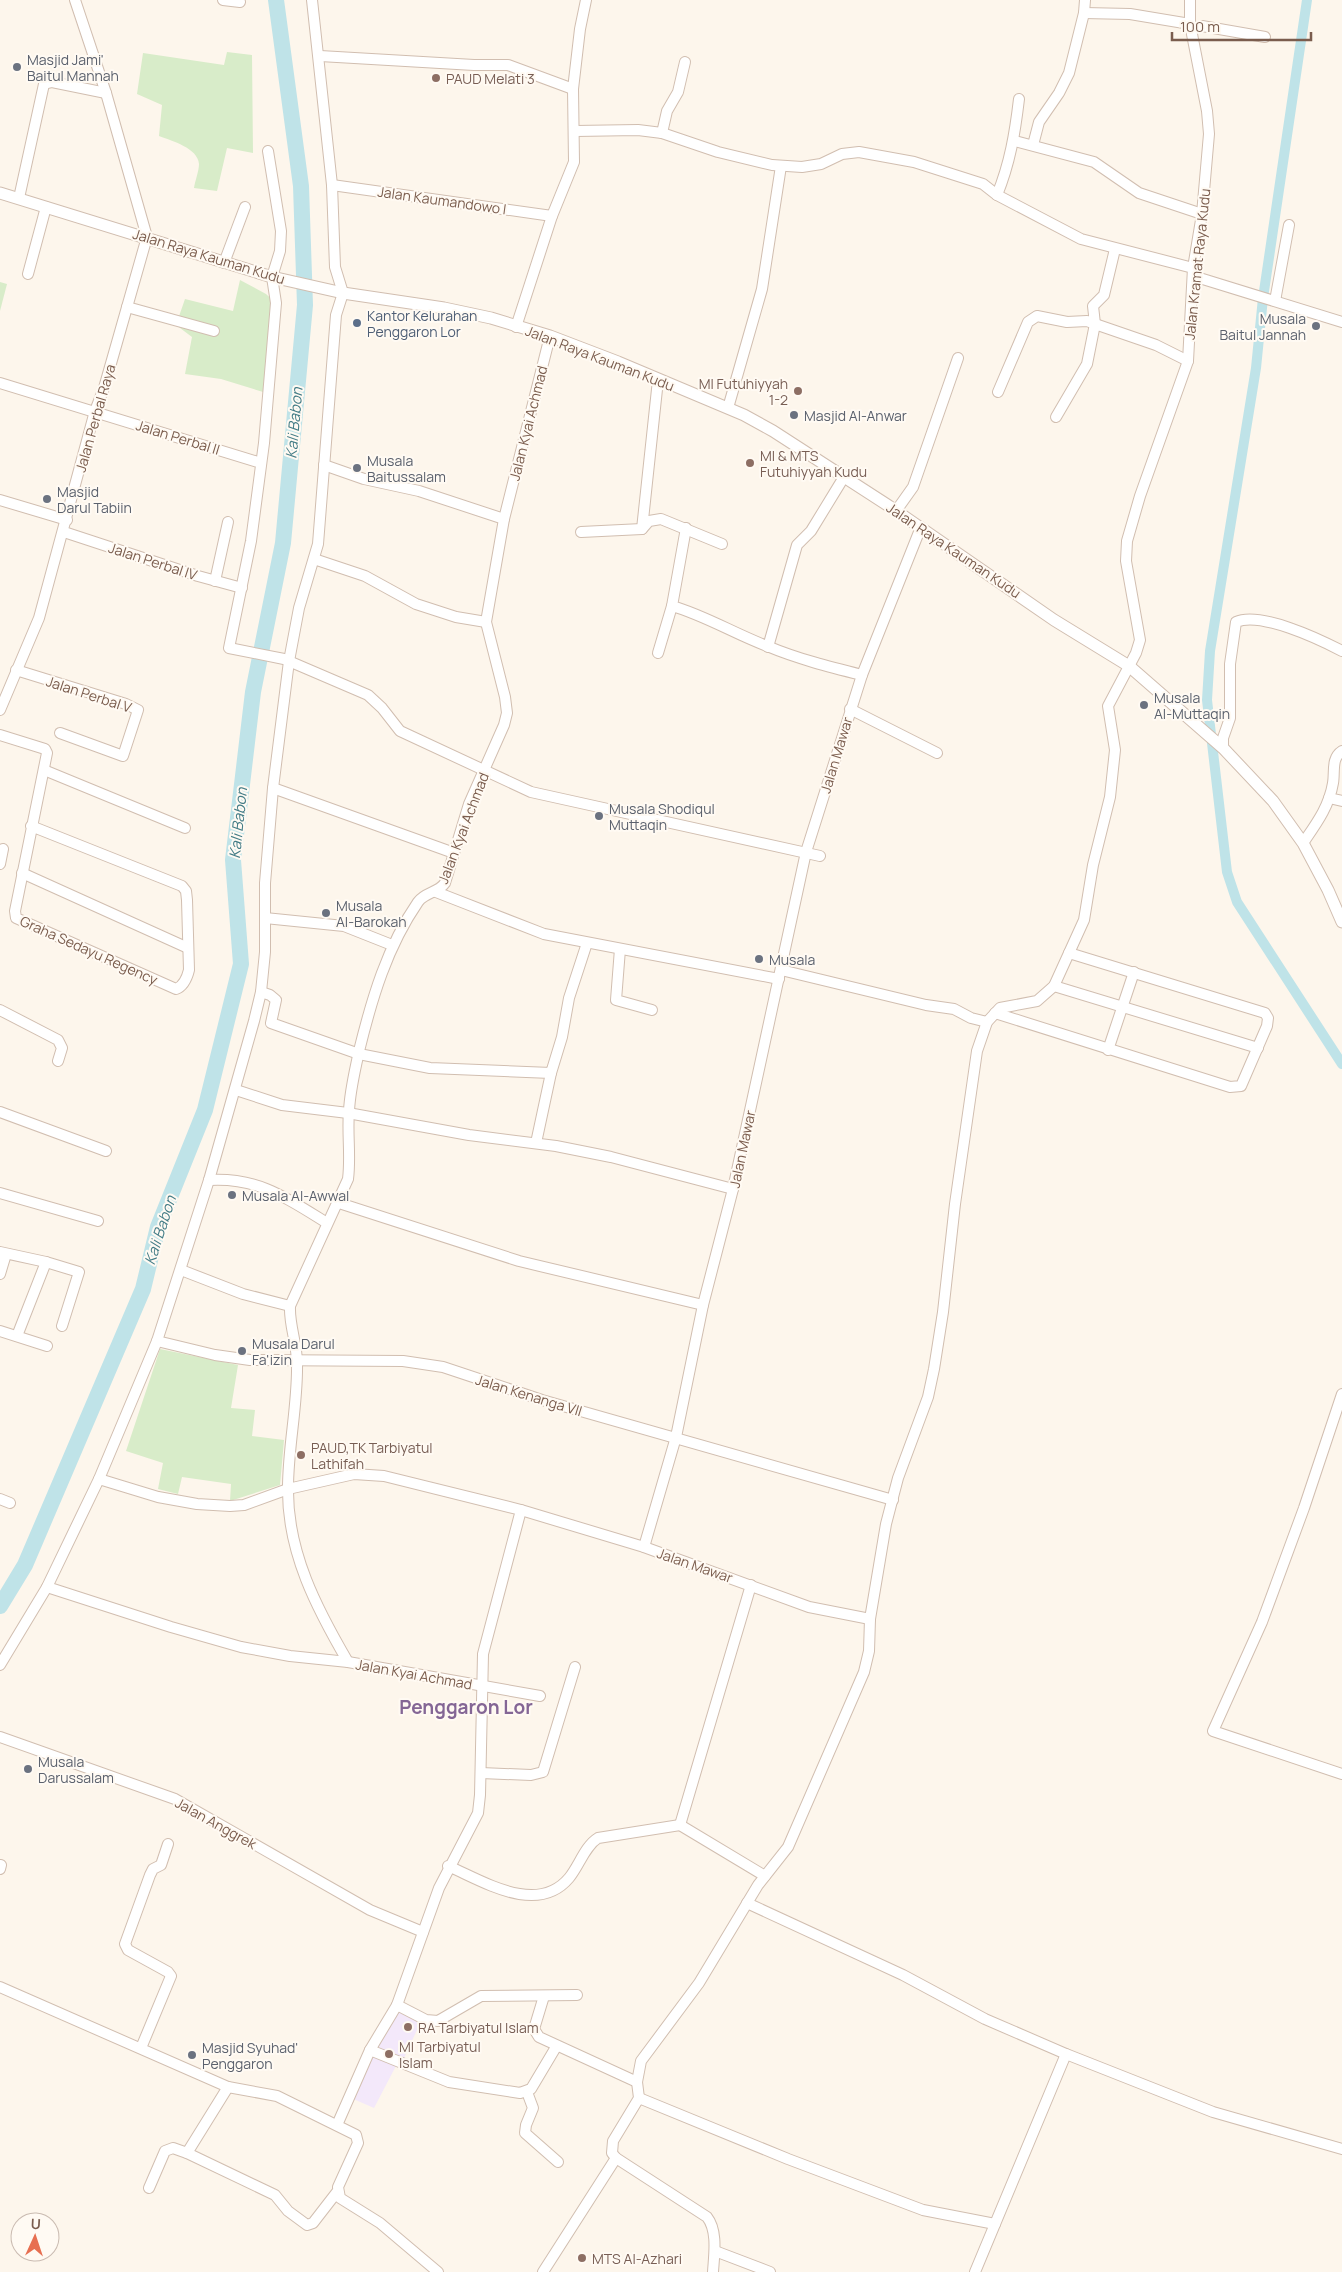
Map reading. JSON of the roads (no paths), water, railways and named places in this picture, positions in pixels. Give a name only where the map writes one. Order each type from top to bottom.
[{"type":"street","points":[[75,0],[106,94],[146,237]]},
{"type":"street","points":[[223,0],[240,2]]},
{"type":"street","points":[[0,1665],[46,1587],[99,1479],[157,1341],[181,1270],[236,1090],[261,992],[273,788],[287,660],[301,600],[318,544],[339,292],[335,267],[332,185],[320,56],[312,0]]},
{"type":"street","points":[[516,327],[552,216],[574,162],[573,89],[580,29],[586,0]]},
{"type":"street","points":[[1033,146],[1039,122],[1059,93],[1069,73],[1084,13],[1085,0]]},
{"type":"street","name":"Jalan Kramat Raya Kudu","points":[[1054,986],[1084,920],[1092,866],[1110,797],[1115,750],[1108,706],[1139,646],[1140,640],[1126,561],[1127,541],[1140,496],[1188,361],[1193,272],[1202,214],[1208,119],[1191,27],[1190,0]]},
{"type":"street","points":[[1084,13],[1130,14],[1191,27],[1208,27],[1265,37]]},
{"type":"street","points":[[320,56],[474,65],[508,65],[573,89]]},
{"type":"street","points":[[662,133],[668,111],[678,92],[684,62]]},
{"type":"street","points":[[19,198],[44,84],[52,82],[106,94]]},
{"type":"street","points":[[997,195],[1008,169],[1015,141],[1019,99]]},
{"type":"street","points":[[575,131],[638,130],[662,133],[736,157],[781,166],[802,167],[821,164],[842,154],[873,153],[955,173],[982,184],[997,195],[1080,239],[1193,272],[1255,296],[1342,322]]},
{"type":"street","points":[[1015,141],[1094,162],[1140,193],[1202,214]]},
{"type":"street","points":[[268,151],[282,231],[280,251],[273,277],[276,303],[261,463],[251,541],[229,648],[287,660],[368,695],[382,708],[400,731],[484,772],[536,794],[820,856]]},
{"type":"street","points":[[728,408],[762,289],[781,166]]},
{"type":"street","name":"Jalan Kaumandowo I","points":[[332,185],[552,216]]},
{"type":"street","name":"Jalan Raya Kauman Kudu","points":[[0,193],[273,277],[339,292],[444,308],[550,336],[728,408],[774,431],[844,476],[1054,620],[1129,666],[1224,748]]},
{"type":"street","points":[[28,274],[46,207]]},
{"type":"street","points":[[224,263],[245,207]]},
{"type":"street","points":[[1272,300],[1289,225]]},
{"type":"street","name":"Jalan Perbal Raya","points":[[0,710],[39,618],[64,532],[95,411],[104,388],[146,237]]},
{"type":"street","points":[[1056,417],[1087,364],[1095,324],[1093,306],[1104,295],[1115,249]]},
{"type":"street","points":[[126,307],[214,330]]},
{"type":"street","points":[[998,392],[1028,322],[1037,316],[1066,322],[1087,321],[1156,345],[1188,361]]},
{"type":"street","name":"Jalan Kyai Achmad","points":[[337,2125],[370,2050],[397,2005],[448,1866],[478,1813],[481,1773],[481,1686],[348,1662],[318,1610],[305,1579],[291,1518],[288,1489],[297,1362],[289,1316],[290,1306],[348,1180],[350,1159],[348,1113],[351,1080],[372,1000],[392,945],[422,897],[436,892],[445,883],[469,804],[504,725],[506,713],[486,622],[504,519],[550,336]]},
{"type":"street","points":[[896,511],[913,487],[958,358]]},
{"type":"street","points":[[642,529],[658,380]]},
{"type":"street","name":"Jalan Perbal II","points":[[0,382],[261,463]]},
{"type":"street","points":[[324,465],[364,479],[419,492],[504,519]]},
{"type":"street","points":[[768,647],[797,545],[811,531],[844,476]]},
{"type":"street","points":[[0,500],[67,520]]},
{"type":"street","points":[[581,532],[642,529],[654,518],[686,528],[722,544]]},
{"type":"street","points":[[215,581],[228,522]]},
{"type":"street","points":[[658,653],[672,606],[686,528]]},
{"type":"street","name":"Jalan Mawar","points":[[870,1619],[809,1607],[644,1547],[676,1437],[703,1305],[733,1188],[806,852],[862,675],[921,528]]},
{"type":"street","name":"Jalan Perbal IV","points":[[64,532],[242,588]]},
{"type":"street","points":[[314,559],[365,576],[416,604],[456,616],[486,622]]},
{"type":"street","points":[[672,606],[689,611],[768,647],[814,663],[862,675]]},
{"type":"street","points":[[1342,651],[1312,635],[1288,627],[1244,619],[1236,622],[1230,664],[1230,718],[1223,738],[1224,748],[1273,801],[1303,843],[1328,890],[1342,922]]},
{"type":"street","name":"Jalan Perbal V","points":[[16,670],[126,704],[138,710],[123,756],[60,733]]},
{"type":"street","points":[[850,709],[937,753]]},
{"type":"street","name":"Graha Sedayu Regency","points":[[0,735],[46,750],[44,770],[31,826],[15,912],[16,918],[20,922],[176,988],[186,979],[189,970],[188,948]]},
{"type":"street","points":[[1303,843],[1324,813],[1333,784],[1334,760],[1342,751]]},
{"type":"street","points":[[44,770],[185,828]]},
{"type":"street","points":[[273,788],[454,853]]},
{"type":"street","points":[[1329,798],[1342,802]]},
{"type":"street","points":[[22,874],[188,948],[187,900],[186,891],[182,886],[31,826]]},
{"type":"street","points":[[0,864],[3,849]]},
{"type":"street","points":[[436,892],[544,934],[620,949],[780,974],[926,1005],[954,1009],[970,1018],[987,1022]]},
{"type":"street","points":[[265,918],[344,926],[392,945]]},
{"type":"street","points":[[536,1143],[562,1037],[569,998],[587,942]]},
{"type":"street","points":[[620,949],[616,1000],[652,1010]]},
{"type":"street","points":[[996,1013],[1108,1050],[1237,1088],[1241,1086],[1268,1021],[1266,1013],[1069,952]]},
{"type":"street","points":[[1108,1050],[1134,972]]},
{"type":"street","points":[[713,2272],[715,2251],[712,2227],[706,2217],[616,2158],[612,2153],[613,2141],[639,2098],[637,2082],[641,2061],[699,1984],[747,1903],[788,1847],[850,1708],[867,1662],[870,1619],[886,1524],[898,1478],[931,1387],[944,1312],[955,1204],[976,1057],[987,1022],[1007,1005],[1037,1001],[1054,986],[1258,1048]]},
{"type":"street","points":[[261,992],[270,994],[276,1000],[271,1023],[359,1054],[430,1068],[552,1073]]},
{"type":"street","points":[[0,1010],[58,1040],[62,1048],[58,1062]]},
{"type":"street","points":[[236,1090],[282,1105],[348,1113],[469,1135],[536,1143],[611,1157],[733,1188]]},
{"type":"street","points":[[0,1112],[106,1151]]},
{"type":"street","points":[[209,1180],[230,1179],[253,1183],[280,1193],[327,1223]]},
{"type":"street","points":[[0,1193],[98,1221]]},
{"type":"street","points":[[339,1203],[519,1261],[703,1305]]},
{"type":"street","points":[[0,1274],[3,1253],[46,1262],[80,1274],[62,1326]]},
{"type":"street","points":[[16,1336],[46,1262]]},
{"type":"street","points":[[181,1270],[243,1294],[290,1306]]},
{"type":"street","points":[[0,1331],[47,1346]]},
{"type":"street","name":"Jalan Kenanga VII","points":[[157,1341],[215,1355],[250,1360],[297,1362],[403,1361],[443,1367],[542,1400],[893,1500]]},
{"type":"street","points":[[1342,1394],[1304,1508],[1262,1622],[1213,1731],[1342,1774]]},
{"type":"street","points":[[99,1479],[158,1497],[205,1504],[244,1505],[288,1489],[354,1474],[368,1473],[521,1510],[644,1547]]},
{"type":"street","points":[[0,1499],[10,1503]]},
{"type":"street","points":[[521,1510],[484,1645],[481,1686],[540,1696]]},
{"type":"street","points":[[680,1825],[751,1585]]},
{"type":"street","points":[[46,1587],[220,1642],[290,1656],[348,1662]]},
{"type":"street","points":[[481,1773],[531,1775],[543,1772],[575,1666]]},
{"type":"street","name":"Jalan Anggrek","points":[[0,1737],[175,1799],[370,1910],[423,1932]]},
{"type":"street","points":[[448,1866],[513,1893],[530,1896],[548,1891],[563,1883],[598,1838],[680,1825],[765,1876]]},
{"type":"street","points":[[141,2048],[171,1976],[168,1972],[128,1950],[125,1944],[153,1868],[161,1865],[168,1844]]},
{"type":"street","points":[[747,1903],[903,1975],[985,2019],[1066,2054],[1212,2112],[1342,2149]]},
{"type":"street","points":[[0,1987],[228,2087],[277,2096],[356,2135],[358,2140],[337,2192],[313,2224],[307,2225],[288,2211],[275,2196],[187,2153],[172,2148],[165,2152],[149,2188]]},
{"type":"street","points":[[397,2005],[426,2020],[438,2021],[481,1996],[577,1995]]},
{"type":"street","points":[[544,1996],[534,2029],[539,2037],[556,2047],[637,2082]]},
{"type":"street","points":[[370,2050],[449,2082],[513,2092],[527,2092],[532,2089],[556,2047]]},
{"type":"street","points":[[975,2272],[1066,2054]]},
{"type":"street","points":[[187,2153],[228,2087]]},
{"type":"street","points":[[527,2092],[533,2108],[525,2133],[558,2162]]},
{"type":"street","points":[[639,2098],[788,2160],[922,2210],[995,2224]]},
{"type":"street","points":[[543,2272],[616,2158]]},
{"type":"street","points":[[337,2192],[346,2204],[380,2224],[438,2272]]},
{"type":"street","points":[[715,2251],[770,2272]]},
{"type":"waterway","name":"Kali Babon","points":[[0,1606],[25,1565],[143,1289],[158,1227],[205,1110],[241,964],[233,860],[253,692],[283,543],[305,305],[301,186],[276,0]]},
{"type":"waterway","points":[[1307,0],[1263,298],[1256,368],[1210,651],[1207,700],[1227,872],[1237,902],[1342,1064]]},
{"type":"place","name":"Masjid Jami' Baitul Mannah","points":[[17,67]]},
{"type":"place","name":"PAUD Melati 3","points":[[436,78]]},
{"type":"place","name":"Kantor Kelurahan Penggaron Lor","points":[[357,323]]},
{"type":"place","name":"Musala Baitul Jannah","points":[[1316,326]]},
{"type":"place","name":"MI Futuhiyyah 1-2","points":[[798,391]]},
{"type":"place","name":"Masjid Al-Anwar","points":[[794,415]]},
{"type":"place","name":"MI & MTS Futuhiyyah Kudu","points":[[750,463]]},
{"type":"place","name":"Musala Baitussalam","points":[[357,468]]},
{"type":"place","name":"Masjid Darul Tabiin","points":[[47,499]]},
{"type":"place","name":"Musala Al-Muttaqin","points":[[1144,705]]},
{"type":"place","name":"Musala Shodiqul Muttaqin","points":[[599,816]]},
{"type":"place","name":"Musala Al-Barokah","points":[[326,913]]},
{"type":"place","name":"Musala","points":[[759,959]]},
{"type":"place","name":"Musala Al-Awwal","points":[[232,1195]]},
{"type":"place","name":"Musala Darul Fa'izin","points":[[242,1351]]},
{"type":"place","name":"PAUD,TK Tarbiyatul Lathifah","points":[[301,1455]]},
{"type":"place","name":"Musala Darussalam","points":[[28,1769]]},
{"type":"place","name":"RA Tarbiyatul Islam","points":[[408,2027]]},
{"type":"place","name":"MI Tarbiyatul Islam","points":[[389,2054]]},
{"type":"place","name":"Masjid Syuhad' Penggaron","points":[[192,2055]]},
{"type":"place","name":"MTS Al-Azhari","points":[[582,2258]]},
{"type":"district","name":"Penggaron Lor","points":[[466,1707]]}]
